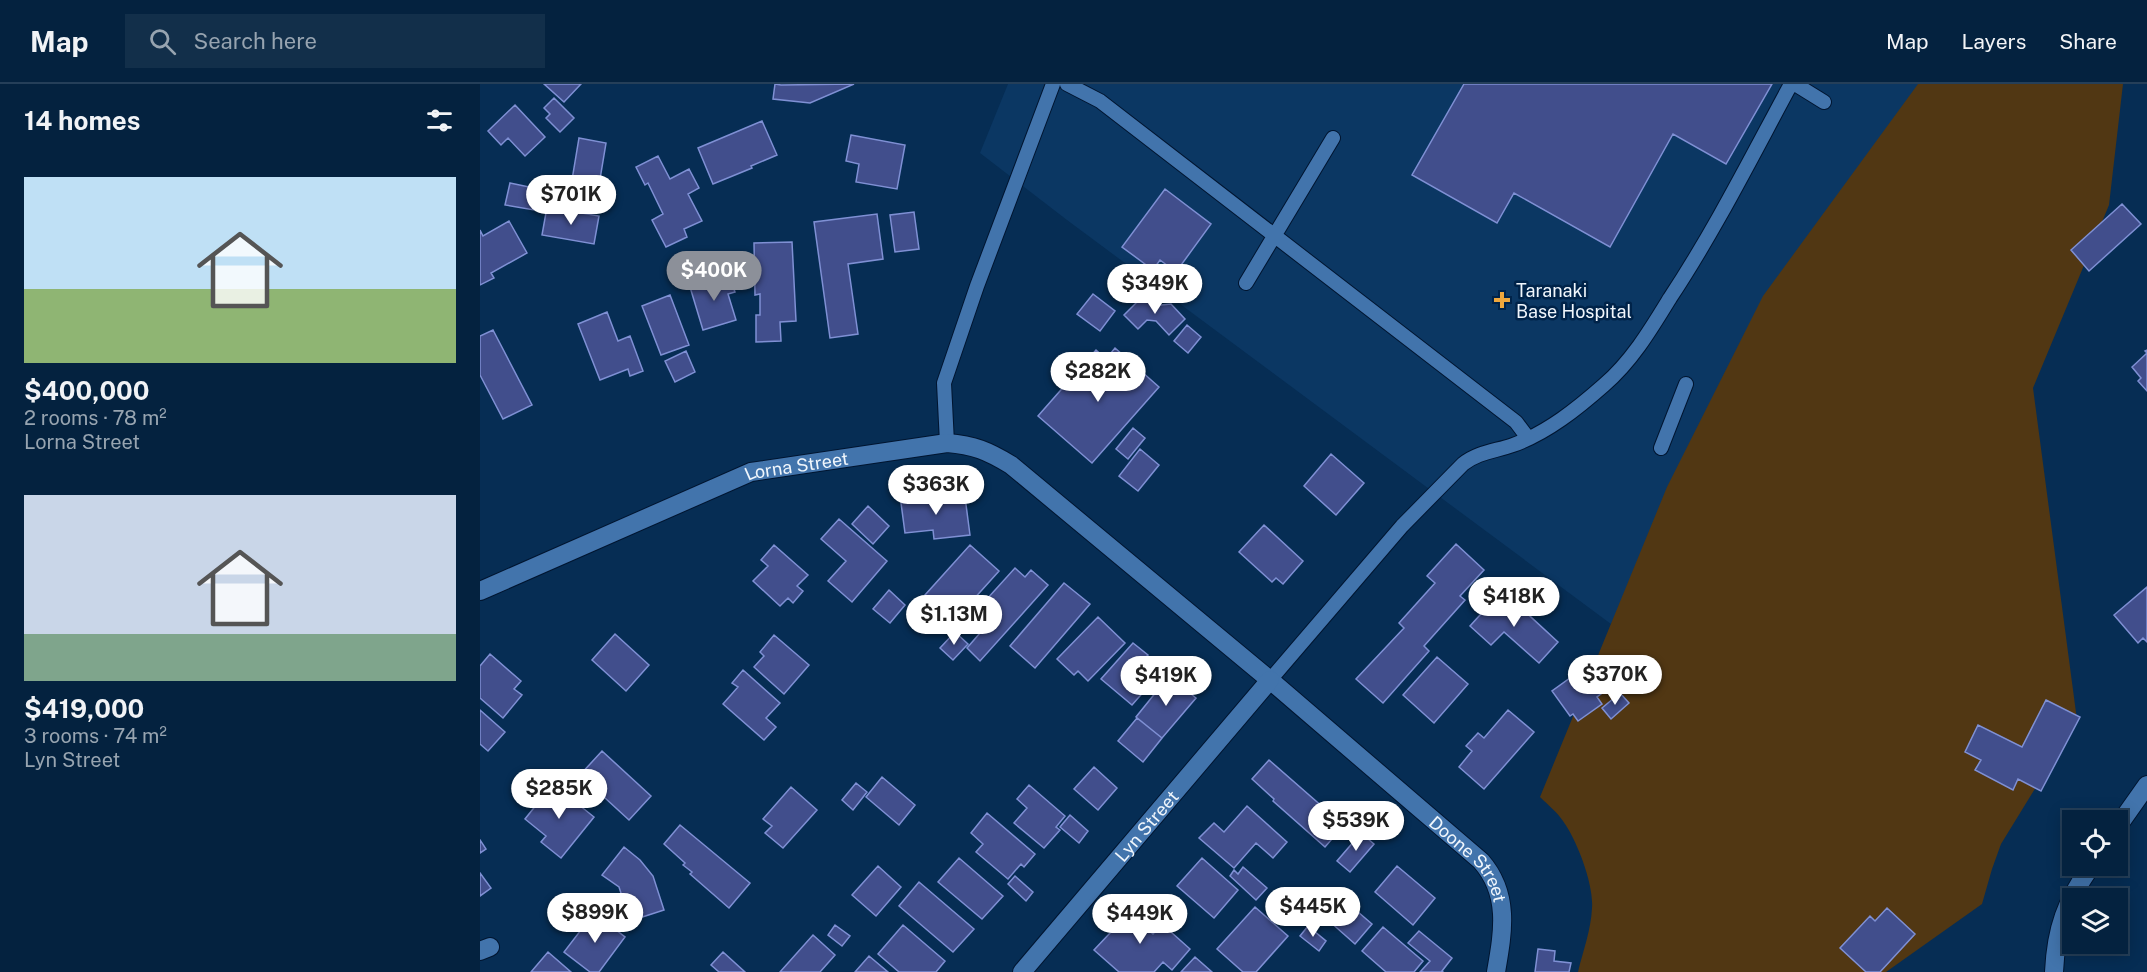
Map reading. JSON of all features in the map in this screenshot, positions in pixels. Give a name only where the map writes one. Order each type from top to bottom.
[{"type":"street","name":"Lorna Street","points":[[480,591],[751,472],[947,443],[970,445],[992,453],[1011,465],[1270,680]]},
{"type":"street","name":"Lyn Street","points":[[1022,972],[1270,680]]},
{"type":"street","name":"Doone Street","points":[[1270,680],[1469,850],[1491,872],[1500,895],[1502,909],[1496,972]]},
{"type":"street","points":[[2128,812],[2147,784]]},
{"type":"street","points":[[2054,972],[2056,945],[2068,900],[2084,876]]},
{"type":"lane","points":[[947,443],[944,383],[977,286],[1053,84]]},
{"type":"lane","points":[[1068,84],[1100,101],[1516,422],[1528,438]]},
{"type":"lane","points":[[1270,680],[1402,526],[1463,464],[1483,453],[1528,438],[1566,416],[1605,384],[1639,347],[1700,253],[1793,84],[1824,102]]},
{"type":"lane","points":[[1246,283],[1333,138]]},
{"type":"lane","points":[[1661,448],[1686,384]]},
{"type":"shaded area","name":"Taranaki Base Hospital","points":[[1008,84],[1957,84],[1611,624],[980,153]]},
{"type":"shaded area","points":[[1918,84],[2123,84],[2109,205],[2033,388],[2077,720],[2001,844],[1982,904],[1886,972],[1578,972],[1591,916],[1590,887],[1584,863],[1568,829],[1540,797],[1667,487],[1763,296]]},
{"type":"building","points":[[544,84],[581,84],[564,102]]},
{"type":"building","points":[[775,84],[854,84],[810,103],[773,99]]},
{"type":"building","points":[[1464,84],[1772,84],[1726,164],[1673,134],[1610,247],[1514,193],[1497,223],[1412,175]]},
{"type":"building","points":[[554,98],[574,118],[560,132],[546,118],[550,114],[544,108]]},
{"type":"building","points":[[515,105],[545,137],[525,156],[508,138],[501,145],[488,131]]},
{"type":"building","points":[[762,121],[777,155],[713,184],[698,148]]},
{"type":"building","points":[[851,135],[905,145],[897,189],[856,182],[859,164],[846,161]]},
{"type":"building","points":[[579,138],[606,143],[599,185],[572,180]]},
{"type":"building","points":[[658,156],[670,179],[689,169],[699,188],[688,194],[702,221],[684,229],[687,237],[666,247],[652,220],[663,214],[648,183],[645,185],[636,167]]},
{"type":"building","points":[[556,180],[591,187],[589,199],[554,193]]},
{"type":"building","points":[[510,183],[539,189],[534,210],[505,205]]},
{"type":"building","points":[[1165,189],[1211,224],[1176,272],[1160,260],[1153,270],[1122,247]]},
{"type":"building","points":[[2122,204],[2141,224],[2089,271],[2071,250]]},
{"type":"building","points":[[547,207],[599,216],[594,244],[542,235]]},
{"type":"building","points":[[914,212],[919,249],[895,252],[890,215]]},
{"type":"building","points":[[877,214],[883,259],[848,264],[858,334],[830,338],[814,222]]},
{"type":"building","points":[[509,221],[527,253],[491,273],[494,278],[480,285],[480,230],[483,236]]},
{"type":"building","points":[[792,242],[796,321],[780,322],[781,341],[756,342],[756,315],[760,315],[760,294],[755,295],[754,243]]},
{"type":"building","points":[[729,275],[735,292],[728,294],[736,320],[703,330],[690,287]]},
{"type":"building","points":[[1093,294],[1115,311],[1100,331],[1077,314]]},
{"type":"building","points":[[670,295],[689,345],[661,355],[642,306]]},
{"type":"building","points":[[1143,296],[1151,306],[1171,304],[1185,319],[1169,335],[1156,321],[1147,320],[1138,329],[1124,315]]},
{"type":"building","points":[[607,312],[618,341],[630,336],[643,371],[630,376],[628,369],[600,380],[578,324]]},
{"type":"building","points":[[1187,325],[1201,337],[1188,353],[1174,341]]},
{"type":"building","points":[[493,330],[532,405],[503,419],[480,375],[480,336]]},
{"type":"building","points":[[1115,348],[1159,387],[1092,463],[1038,416],[1096,350],[1106,359]]},
{"type":"building","points":[[686,351],[695,372],[675,382],[665,361]]},
{"type":"building","points":[[2147,353],[2147,391],[2138,381],[2141,378],[2132,367]]},
{"type":"building","points":[[1133,428],[1145,438],[1128,459],[1116,449]]},
{"type":"building","points":[[1140,449],[1159,465],[1138,491],[1119,476]]},
{"type":"building","points":[[1331,454],[1364,483],[1336,515],[1304,486]]},
{"type":"building","points":[[935,492],[937,501],[965,497],[970,535],[934,539],[933,530],[905,533],[901,503],[916,501],[915,495]]},
{"type":"building","points":[[868,506],[889,526],[873,544],[852,524]]},
{"type":"building","points":[[839,519],[887,561],[852,602],[828,581],[846,561],[821,539]]},
{"type":"building","points":[[1264,525],[1303,561],[1283,584],[1276,578],[1272,582],[1239,552]]},
{"type":"building","points":[[1456,544],[1484,570],[1460,596],[1465,600],[1424,646],[1429,651],[1383,703],[1356,679],[1404,628],[1399,623],[1435,583],[1427,576]]},
{"type":"building","points":[[774,545],[808,575],[797,586],[803,591],[793,603],[788,598],[780,606],[753,581],[768,566],[761,560]]},
{"type":"building","points":[[970,545],[999,571],[954,621],[925,595]]},
{"type":"building","points":[[1015,568],[1025,577],[1031,570],[1048,585],[980,661],[967,648],[980,633],[967,621]]},
{"type":"building","points":[[1064,583],[1090,604],[1035,668],[1010,646]]},
{"type":"building","points":[[2147,587],[2147,642],[2143,638],[2138,643],[2114,615]]},
{"type":"building","points":[[889,590],[905,605],[890,623],[873,609]]},
{"type":"building","points":[[1500,593],[1517,608],[1519,606],[1558,642],[1539,663],[1504,632],[1491,645],[1470,626]]},
{"type":"building","points":[[1098,617],[1125,643],[1088,681],[1078,671],[1074,675],[1057,659]]},
{"type":"building","points":[[955,632],[968,644],[953,660],[940,648]]},
{"type":"building","points":[[615,634],[649,665],[626,691],[592,660]]},
{"type":"building","points":[[774,635],[809,665],[784,694],[754,667],[764,656],[760,652]]},
{"type":"building","points":[[1133,643],[1148,655],[1145,658],[1161,672],[1132,705],[1101,679]]},
{"type":"building","points":[[490,654],[521,681],[514,689],[522,695],[503,718],[480,698],[480,666]]},
{"type":"building","points":[[1437,657],[1468,684],[1434,723],[1403,695]]},
{"type":"building","points":[[1595,660],[1613,685],[1597,697],[1602,704],[1578,721],[1573,714],[1570,716],[1552,691]]},
{"type":"building","points":[[743,670],[780,703],[766,718],[776,727],[764,740],[723,704],[738,687],[732,683]]},
{"type":"building","points":[[1169,676],[1196,698],[1162,738],[1136,717]]},
{"type":"building","points":[[1620,693],[1629,703],[1611,719],[1602,708]]},
{"type":"building","points":[[2046,700],[2080,717],[2041,791],[2018,779],[2013,790],[1975,770],[1981,760],[1965,752],[1978,725],[2022,747]]},
{"type":"building","points":[[480,710],[505,732],[488,751],[480,744]]},
{"type":"building","points":[[1508,710],[1534,732],[1484,789],[1459,767],[1472,751],[1466,746],[1478,733],[1484,738]]},
{"type":"building","points":[[1137,718],[1162,738],[1143,762],[1118,741]]},
{"type":"building","points":[[602,751],[651,796],[629,820],[580,775]]},
{"type":"building","points":[[1269,760],[1332,815],[1339,807],[1351,817],[1325,847],[1252,779]]},
{"type":"building","points":[[1094,767],[1117,788],[1098,810],[1074,789]]},
{"type":"building","points":[[882,777],[915,805],[899,825],[866,797]]},
{"type":"building","points":[[856,783],[867,792],[853,810],[842,800]]},
{"type":"building","points":[[553,784],[594,817],[561,858],[541,842],[546,836],[525,819]]},
{"type":"building","points":[[1029,785],[1065,816],[1056,827],[1060,830],[1044,848],[1014,823],[1027,808],[1017,799]]},
{"type":"building","points":[[791,787],[817,810],[783,848],[765,833],[772,826],[763,819]]},
{"type":"building","points":[[1247,806],[1287,842],[1273,858],[1256,843],[1234,868],[1199,838],[1214,823],[1224,832]]},
{"type":"building","points":[[987,813],[1035,854],[1024,867],[1021,864],[1008,879],[976,852],[983,844],[971,833]]},
{"type":"building","points":[[1070,815],[1088,831],[1079,843],[1060,827]]},
{"type":"building","points":[[680,825],[750,883],[729,908],[690,874],[692,872],[683,865],[685,863],[664,844]]},
{"type":"building","points":[[1361,833],[1374,844],[1350,872],[1337,861]]},
{"type":"building","points":[[480,840],[486,849],[480,853]]},
{"type":"building","points":[[624,847],[640,860],[653,876],[664,910],[630,921],[619,887],[602,875]]},
{"type":"building","points":[[959,858],[1003,896],[982,919],[938,882]]},
{"type":"building","points":[[1202,858],[1238,890],[1214,918],[1177,886]]},
{"type":"building","points":[[878,866],[901,887],[876,916],[852,895]]},
{"type":"building","points":[[1397,866],[1435,898],[1413,925],[1375,892]]},
{"type":"building","points":[[1243,867],[1267,888],[1256,900],[1230,876],[1234,870],[1238,874]]},
{"type":"building","points":[[480,873],[491,888],[480,896]]},
{"type":"building","points":[[1015,876],[1033,892],[1026,901],[1008,884]]},
{"type":"building","points":[[919,882],[974,929],[953,952],[899,906]]},
{"type":"building","points":[[1336,893],[1372,924],[1355,944],[1320,913]]},
{"type":"building","points":[[1128,899],[1145,915],[1139,921],[1153,934],[1162,924],[1190,949],[1172,970],[1163,962],[1154,972],[1119,972],[1094,950],[1128,914],[1120,907]]},
{"type":"building","points":[[1255,907],[1288,936],[1256,972],[1243,972],[1217,949]]},
{"type":"building","points":[[1887,908],[1915,934],[1880,972],[1866,972],[1840,948],[1870,916],[1875,921]]},
{"type":"building","points":[[594,913],[625,937],[599,972],[590,972],[564,952]]},
{"type":"building","points":[[835,925],[850,936],[842,946],[828,935]]},
{"type":"building","points":[[903,925],[945,961],[936,972],[899,972],[878,954]]},
{"type":"building","points":[[1308,926],[1326,941],[1319,951],[1300,936]]},
{"type":"building","points":[[1383,927],[1423,961],[1414,972],[1386,972],[1362,951]]},
{"type":"building","points":[[1419,931],[1452,958],[1443,972],[1420,972],[1430,961],[1408,943]]},
{"type":"building","points":[[813,935],[835,955],[820,972],[780,972]]},
{"type":"building","points":[[1538,949],[1555,951],[1554,961],[1571,963],[1569,972],[1535,972]]},
{"type":"building","points":[[548,952],[571,972],[531,972]]},
{"type":"building","points":[[723,952],[745,972],[719,972],[711,965]]},
{"type":"building","points":[[869,956],[888,972],[855,972]]},
{"type":"building","points":[[1195,957],[1212,972],[1181,972]]},
{"type":"place","name":"Taranaki Base Hospital","points":[[1502,300]]}]
